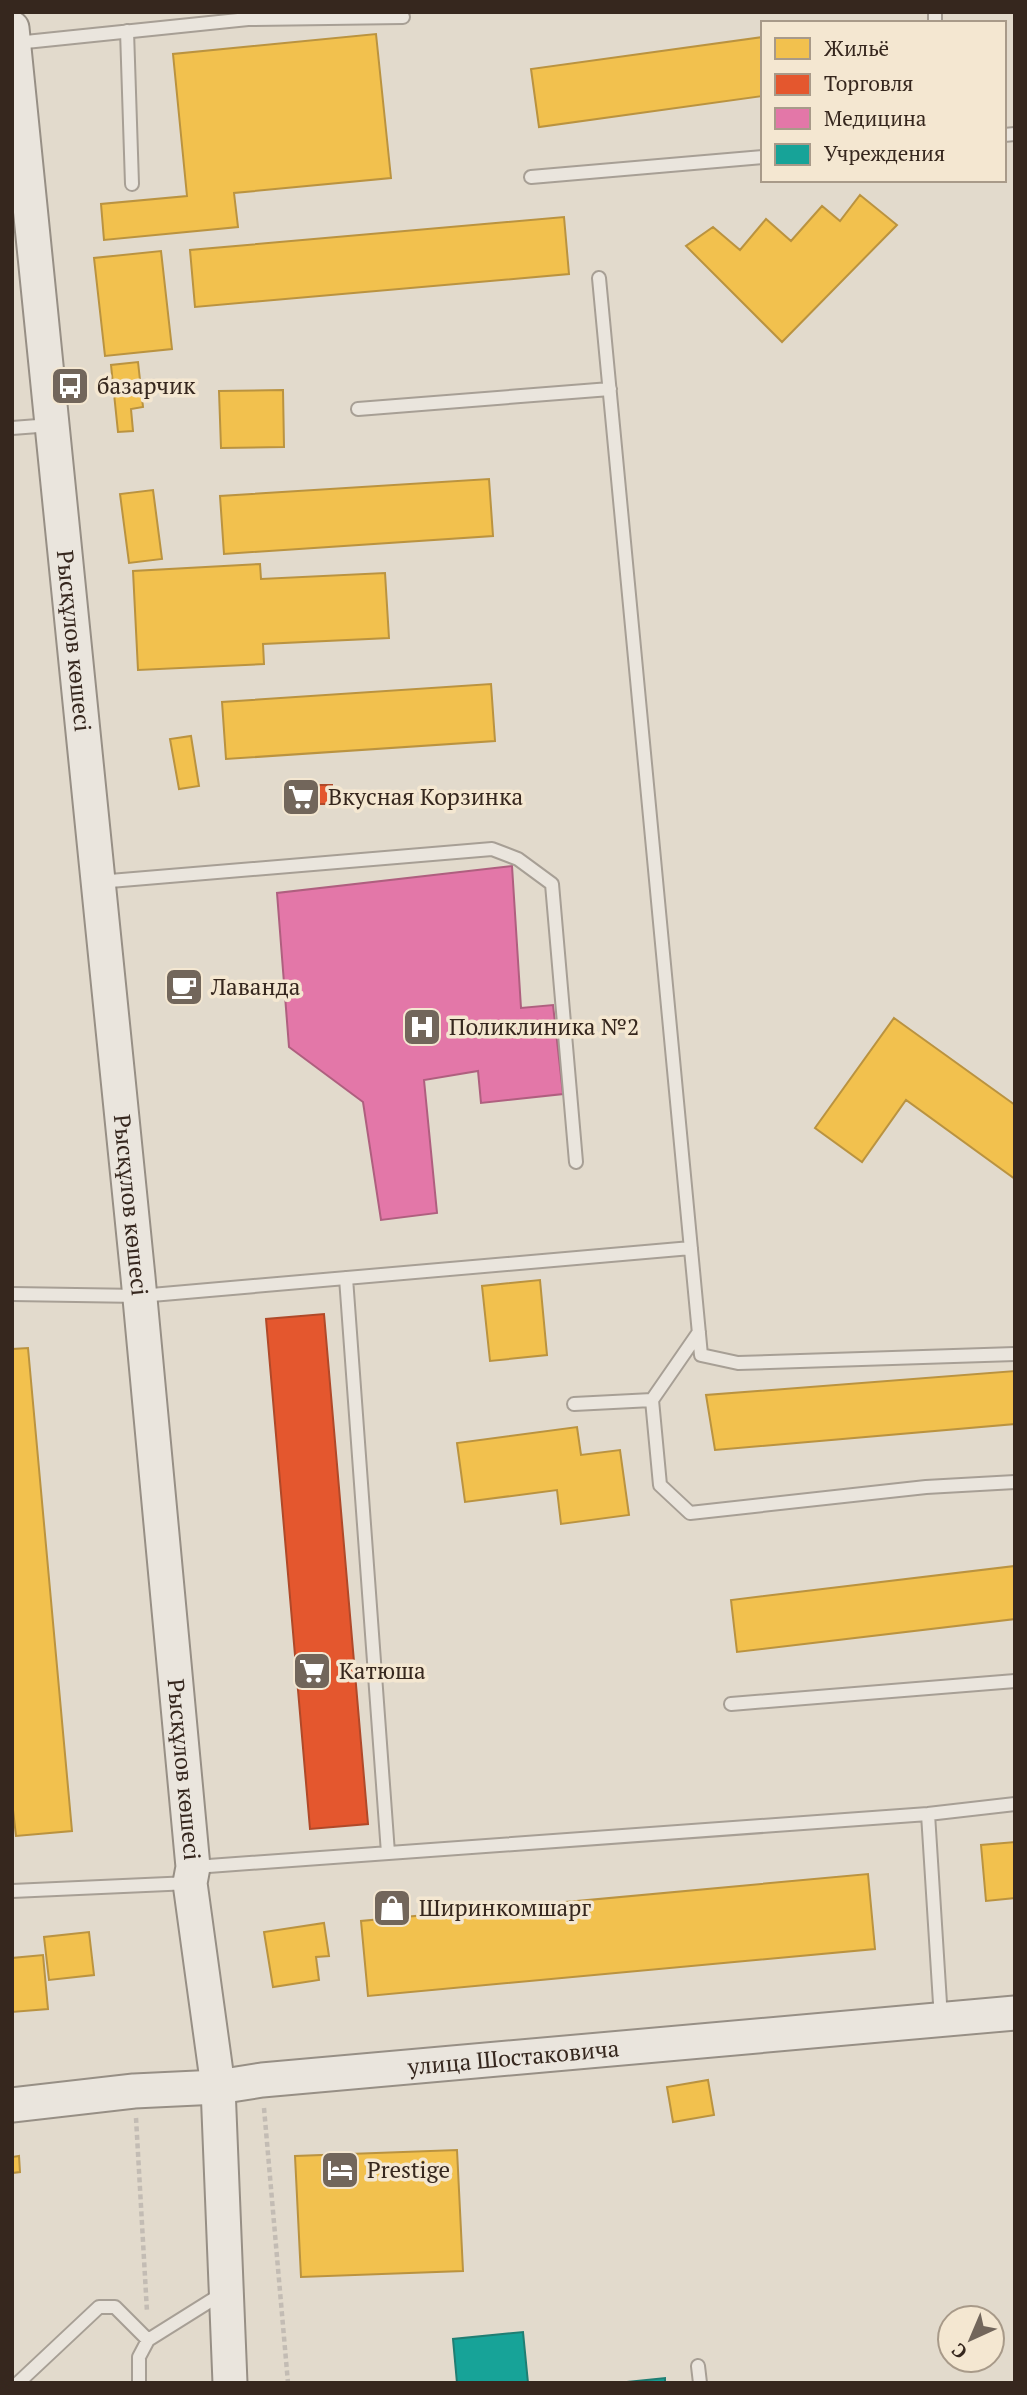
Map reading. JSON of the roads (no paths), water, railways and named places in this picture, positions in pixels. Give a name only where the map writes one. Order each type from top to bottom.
[{"type":"street","name":"Рысқұлов көшесі","points":[[13,36],[20,182],[52,425],[140,1296],[192,1875],[218,2087],[230,2383]]},
{"type":"street","name":"улица Шостаковича","points":[[12,2105],[134,2091],[218,2087],[262,2080],[1015,2013]]},
{"type":"lane","points":[[13,36],[127,31],[248,16],[403,17]]},
{"type":"lane","points":[[127,31],[132,184]]},
{"type":"lane","points":[[531,177],[761,157]]},
{"type":"lane","points":[[599,278],[701,1355],[738,1363],[1015,1354]]},
{"type":"lane","points":[[359,409],[610,389]]},
{"type":"lane","points":[[12,428],[52,425]]},
{"type":"lane","points":[[97,883],[492,849],[518,859],[552,884],[576,1162]]},
{"type":"lane","points":[[12,1294],[140,1296],[691,1248]]},
{"type":"lane","points":[[346,1278],[388,1853]]},
{"type":"lane","points":[[699,1332],[653,1400],[660,1485],[690,1513],[926,1487],[1015,1482]]},
{"type":"lane","points":[[574,1404],[653,1400]]},
{"type":"lane","points":[[731,1704],[1015,1681]]},
{"type":"lane","points":[[12,1891],[192,1875],[388,1853],[928,1814],[1015,1804]]},
{"type":"lane","points":[[928,1814],[941,2019]]},
{"type":"lane","points":[[139,2383],[139,2357],[148,2340],[226,2291]]},
{"type":"lane","points":[[18,2383],[99,2306],[115,2308],[148,2340]]},
{"type":"lane","points":[[698,2365],[700,2383]]},
{"type":"place","name":"базарчик","points":[[70,386]]},
{"type":"place","name":"Вкусная Корзинка","points":[[301,797]]},
{"type":"place","name":"Лаванда","points":[[184,987]]},
{"type":"place","name":"Поликлиника №2","points":[[422,1027]]},
{"type":"place","name":"Катюша","points":[[312,1671]]},
{"type":"place","name":"Ширинкомшарг","points":[[392,1908]]},
{"type":"place","name":"Prestige","points":[[340,2170]]}]
